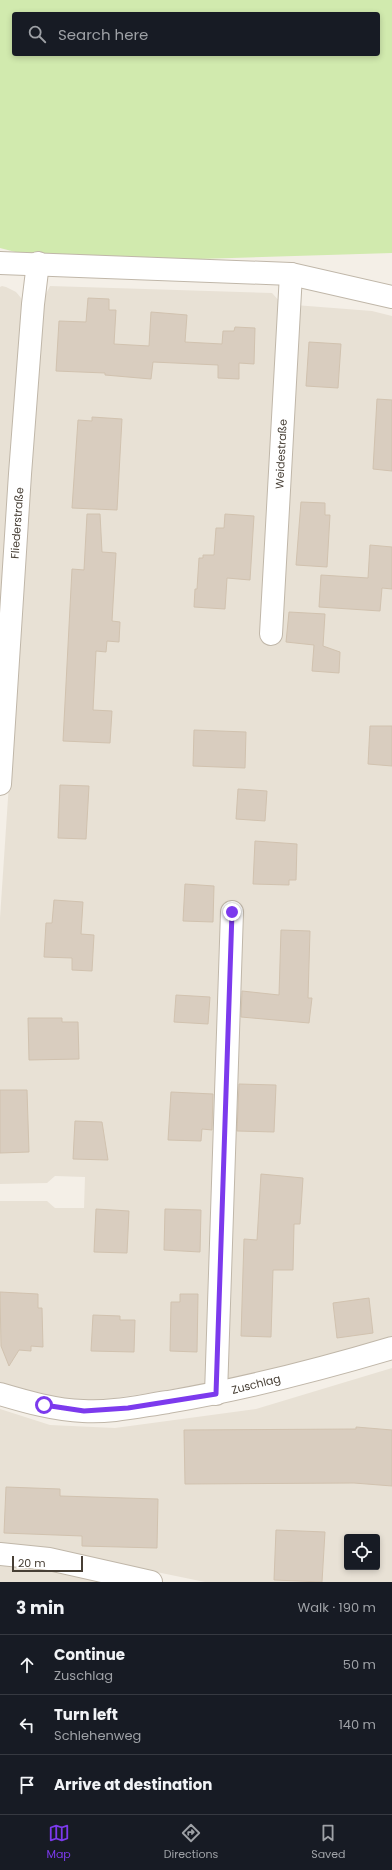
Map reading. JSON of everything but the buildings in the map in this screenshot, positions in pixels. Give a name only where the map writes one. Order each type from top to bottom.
[{"type":"street","points":[[0,263],[38,263],[291,274],[392,297]]},
{"type":"street","name":"Fliederstraße","points":[[0,784],[21,467],[33,304],[38,263]]},
{"type":"street","name":"Weidestraße","points":[[271,634],[291,274]]},
{"type":"street","points":[[216,1394],[232,912]]},
{"type":"street","name":"Zuschlag","points":[[0,1394],[44,1405],[84,1411],[128,1408],[216,1394],[258,1385],[392,1348]]},
{"type":"street","points":[[0,1554],[49,1559],[151,1582]]},
{"type":"shaded area","points":[[2,286],[16,292],[21,298],[23,308],[0,649],[0,287]]},
{"type":"shaded area","points":[[50,286],[272,293],[282,304],[372,311],[392,316],[392,1336],[253,1377],[83,1403],[0,1385],[0,1201],[47,1201],[55,1208],[84,1208],[85,1177],[55,1176],[47,1183],[0,1184],[0,918],[41,304]]},
{"type":"shaded area","points":[[392,1368],[392,1582],[205,1582],[69,1554],[0,1546],[0,1409],[50,1425],[115,1428],[256,1409]]},
{"type":"shaded area","points":[[0,1561],[120,1582],[0,1582]]},
{"type":"green space","points":[[0,0],[392,0],[392,253],[166,260],[27,255],[0,248]]},
{"type":"route","points":[[44,1405],[84,1411],[128,1408],[216,1394],[232,912]]}]
